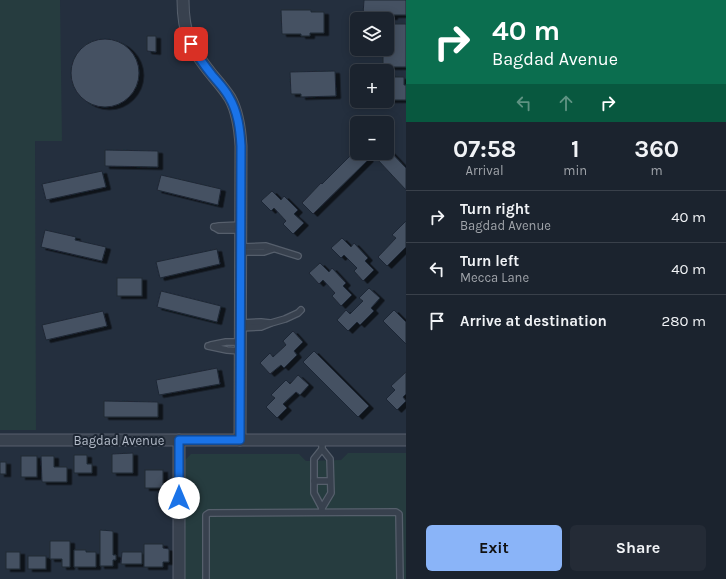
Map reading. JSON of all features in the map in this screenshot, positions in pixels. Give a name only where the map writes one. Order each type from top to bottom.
[{"type":"street","points":[[183,0],[188,39],[201,62],[230,98],[237,116],[239,129],[241,146],[240,440]]},
{"type":"street","name":"Bagdad Avenue","points":[[0,440],[240,440],[322,445],[406,440]]},
{"type":"street","points":[[179,440],[179,579]]},
{"type":"lane","points":[[241,249],[264,252],[273,249],[298,256]]},
{"type":"lane","points":[[240,325],[261,327],[285,319],[302,310]]},
{"type":"lane","points":[[322,445],[314,459],[314,493],[322,510]]},
{"type":"lane","points":[[322,445],[330,459],[331,493],[322,510]]},
{"type":"lane","points":[[314,481],[330,481]]},
{"type":"lane","points":[[206,579],[206,515],[209,513],[322,510],[396,512],[399,514],[400,579]]},
{"type":"green space","points":[[0,0],[60,0],[62,141],[35,141],[36,430],[0,430]]},
{"type":"green space","points":[[348,453],[406,453],[406,579],[182,579],[182,463],[191,454],[299,454],[306,461],[341,460]]},
{"type":"building","points":[[364,0],[406,0],[406,15],[394,15],[394,12],[363,12]]},
{"type":"building","points":[[281,10],[311,10],[311,12],[324,12],[324,33],[310,33],[310,36],[301,36],[301,34],[282,34]]},
{"type":"building","points":[[394,24],[406,24],[406,67],[394,67],[394,64],[383,64],[383,56],[394,56]]},
{"type":"building","points":[[147,36],[156,36],[156,52],[147,51]]},
{"type":"building","points":[[105,39],[118,42],[129,49],[136,60],[139,73],[136,86],[129,97],[118,104],[105,107],[92,104],[81,97],[74,86],[71,73],[74,60],[81,49],[92,42]]},
{"type":"building","points":[[335,71],[336,96],[301,97],[301,94],[291,94],[290,72]]},
{"type":"building","points":[[394,75],[395,77],[404,77],[404,85],[406,85],[406,100],[394,100]]},
{"type":"building","points":[[105,150],[158,151],[158,167],[105,166]]},
{"type":"building","points":[[394,155],[406,168],[406,190],[378,160],[394,160]]},
{"type":"building","points":[[350,156],[350,160],[368,160],[313,214],[302,203],[321,183],[322,184]]},
{"type":"building","points":[[102,171],[106,187],[46,200],[42,184]]},
{"type":"building","points":[[161,175],[221,189],[218,205],[157,190]]},
{"type":"building","points":[[272,191],[281,200],[284,196],[298,210],[294,214],[304,223],[293,234],[283,224],[286,221],[274,208],[271,211],[261,201]]},
{"type":"building","points":[[406,221],[406,247],[387,266],[378,257],[396,238],[392,235]]},
{"type":"building","points":[[45,230],[76,237],[75,240],[106,247],[102,261],[41,247]]},
{"type":"building","points":[[342,238],[351,247],[354,243],[368,258],[365,261],[374,270],[363,281],[354,271],[357,268],[344,255],[341,258],[331,248]]},
{"type":"building","points":[[217,249],[220,264],[160,278],[156,262]]},
{"type":"building","points":[[320,263],[329,272],[332,268],[346,283],[343,286],[352,295],[341,306],[332,296],[335,293],[323,280],[319,284],[309,273]]},
{"type":"building","points":[[117,278],[142,278],[142,296],[117,296]]},
{"type":"building","points":[[369,288],[380,298],[371,308],[374,311],[360,325],[357,322],[348,331],[337,320],[346,310],[350,314],[363,301],[359,298]]},
{"type":"building","points":[[161,291],[221,306],[217,322],[157,307]]},
{"type":"building","points":[[394,310],[406,322],[406,344],[383,321]]},
{"type":"building","points":[[103,311],[107,326],[46,340],[42,325]]},
{"type":"building","points":[[293,331],[303,342],[294,351],[297,355],[284,368],[281,365],[270,374],[260,363],[270,353],[273,357],[286,345],[283,341]]},
{"type":"building","points":[[314,351],[369,406],[358,417],[303,362]]},
{"type":"building","points":[[217,368],[220,384],[159,395],[156,380]]},
{"type":"building","points":[[406,372],[406,394],[403,397],[406,401],[397,410],[386,399],[395,390],[391,386]]},
{"type":"building","points":[[298,375],[309,385],[300,395],[296,392],[283,404],[287,408],[277,418],[266,407],[275,398],[271,395],[286,380],[290,384]]},
{"type":"building","points":[[104,401],[158,402],[158,417],[104,417]]},
{"type":"building","points":[[133,453],[133,473],[112,473],[112,454]]},
{"type":"building","points":[[74,455],[87,455],[87,464],[92,464],[92,473],[74,473]]},
{"type":"building","points":[[21,456],[37,456],[37,477],[21,477]]},
{"type":"building","points":[[41,456],[54,456],[54,467],[67,467],[67,482],[42,482]]},
{"type":"building","points":[[0,462],[6,462],[6,474],[0,474]]},
{"type":"building","points":[[145,470],[163,470],[163,488],[145,488]]},
{"type":"building","points":[[100,530],[113,531],[113,555],[116,555],[116,560],[113,560],[113,566],[100,566]]},
{"type":"building","points":[[50,541],[70,541],[70,567],[62,567],[62,559],[50,559]]},
{"type":"building","points":[[144,544],[163,544],[163,548],[169,549],[169,562],[163,562],[163,567],[144,567]]},
{"type":"building","points":[[74,550],[96,552],[96,567],[74,567]]},
{"type":"building","points":[[6,552],[20,552],[20,569],[6,569]]},
{"type":"building","points":[[122,552],[142,552],[142,564],[121,564]]},
{"type":"building","points":[[28,556],[46,556],[46,569],[28,569]]},
{"type":"route","points":[[179,498],[179,440],[240,440],[241,146],[239,129],[237,116],[230,98],[201,62],[191,44]]}]
